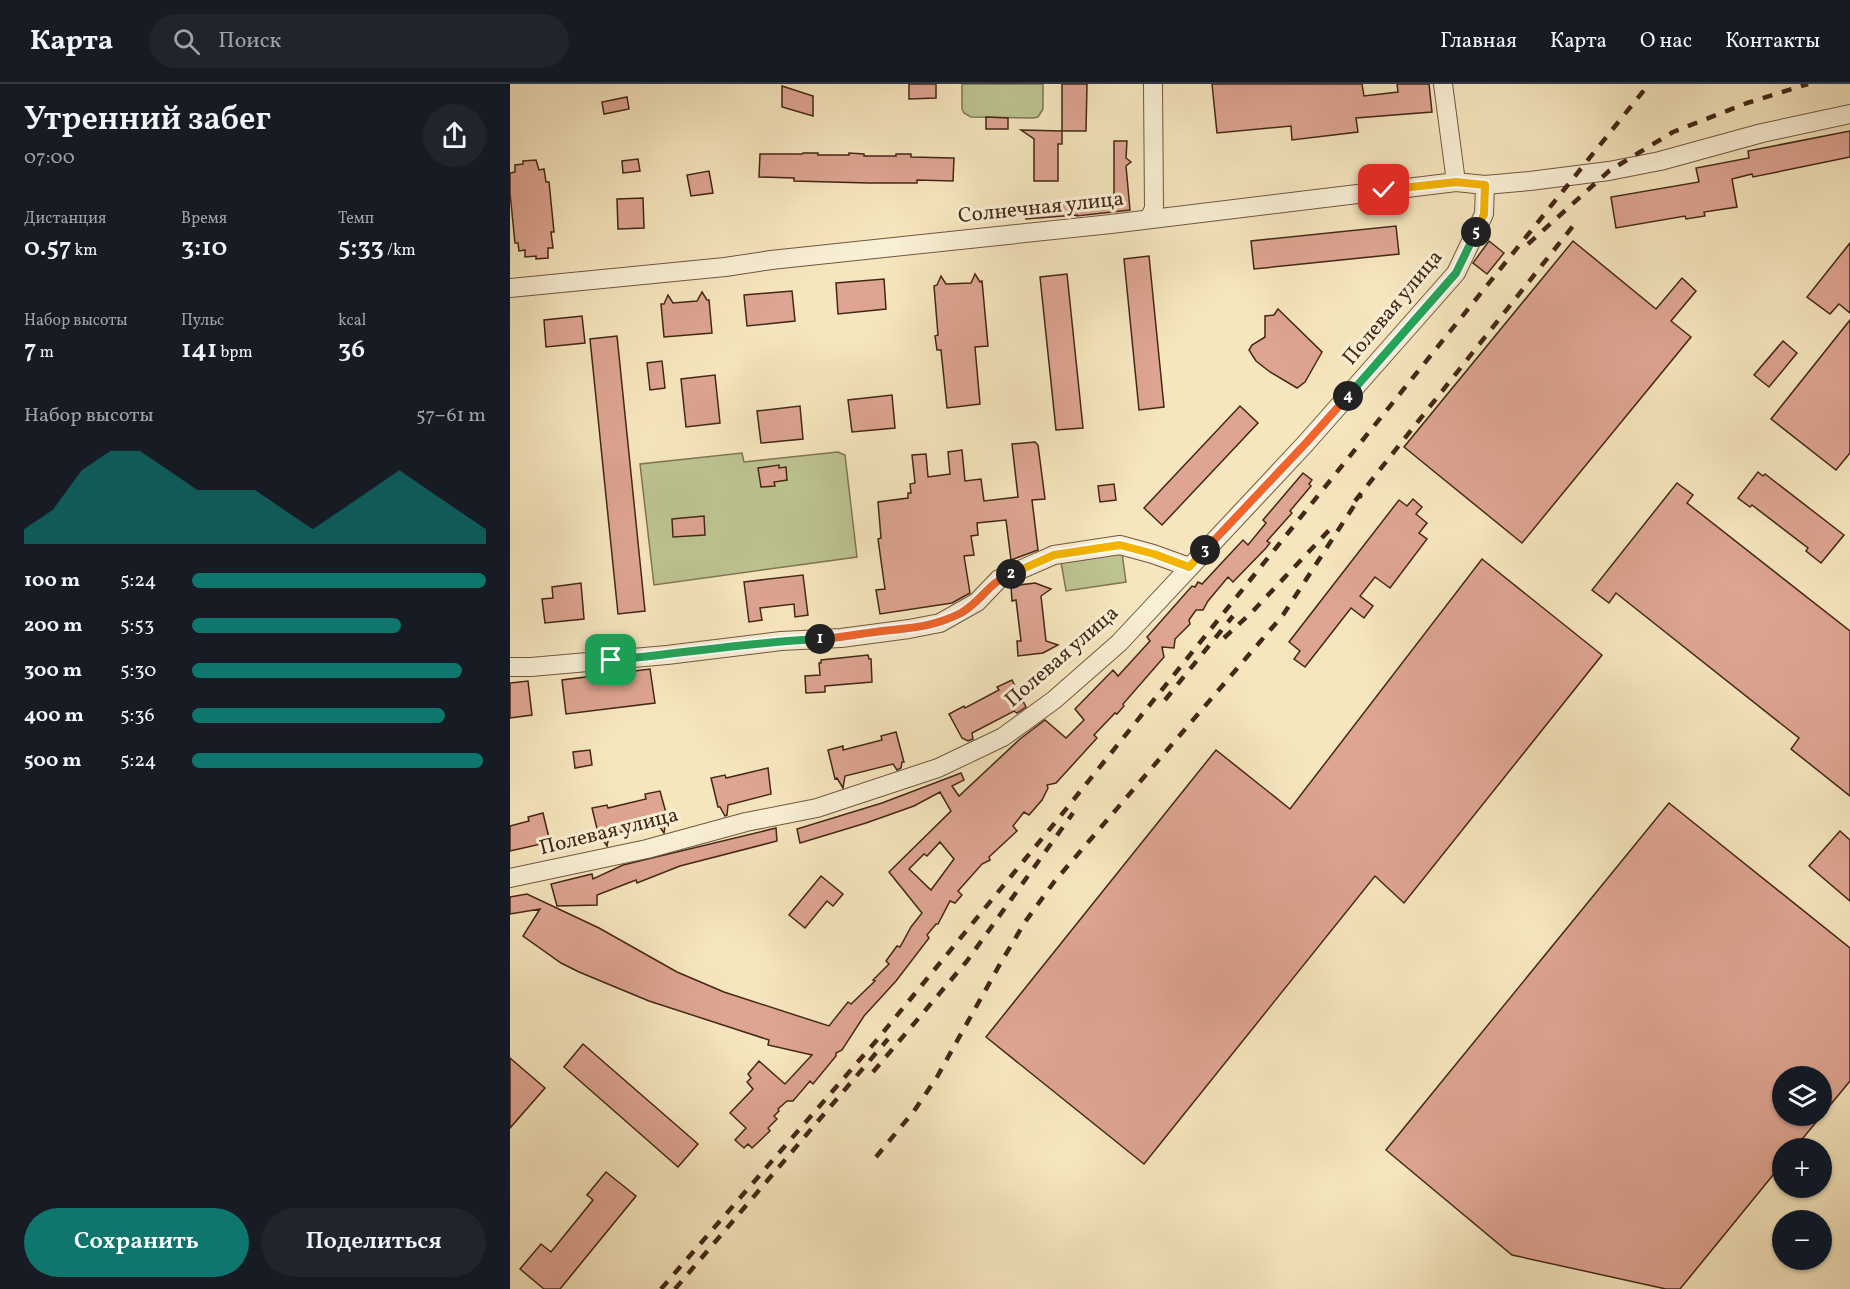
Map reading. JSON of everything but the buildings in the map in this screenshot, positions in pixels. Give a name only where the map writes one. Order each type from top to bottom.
[{"type":"street","points":[[1149,219],[1154,209],[1153,84]]},
{"type":"street","points":[[1443,84],[1456,182]]},
{"type":"street","name":"Солнечная улица","points":[[510,288],[725,267],[1456,182],[1485,185],[1530,182],[1660,161],[1761,133],[1850,114]]},
{"type":"street","name":"Полевая улица","points":[[510,878],[647,849],[746,822],[817,808],[938,768],[1003,737],[1054,700],[1119,643],[1306,443],[1456,273],[1484,214],[1485,185]]},
{"type":"street","points":[[510,667],[667,655],[781,641],[842,638],[940,623],[977,602],[999,579],[1054,555],[1120,545],[1189,567]]},
{"type":"green space","points":[[962,84],[1043,84],[1043,109],[1038,117],[1033,118],[971,117],[962,109]]},
{"type":"green space","points":[[838,452],[845,455],[857,557],[654,585],[640,464],[742,453],[744,462]]},
{"type":"green space","points":[[1122,553],[1126,582],[1066,591],[1061,562]]},
{"type":"railway","points":[[661,1289],[876,1041],[1058,819],[1649,84]]},
{"type":"railway","points":[[1528,244],[1609,171],[1673,132],[1747,103],[1808,84]]},
{"type":"railway","points":[[1355,501],[1573,226]]},
{"type":"railway","points":[[876,1157],[914,1111],[937,1077],[1025,922],[1054,882],[1283,615],[1361,495]]},
{"type":"railway","points":[[1224,638],[1253,611],[1333,526]]},
{"type":"railway","points":[[1165,700],[1233,616]]},
{"type":"railway","points":[[873,1072],[967,961],[1073,813]]},
{"type":"railway","points":[[675,1289],[888,1039]]},
{"type":"route","points":[[611,660],[781,641],[842,638],[940,623],[977,602],[999,579],[1054,555],[1120,545],[1189,567],[1306,443],[1456,273],[1484,214],[1485,185],[1456,182],[1384,190]]}]
